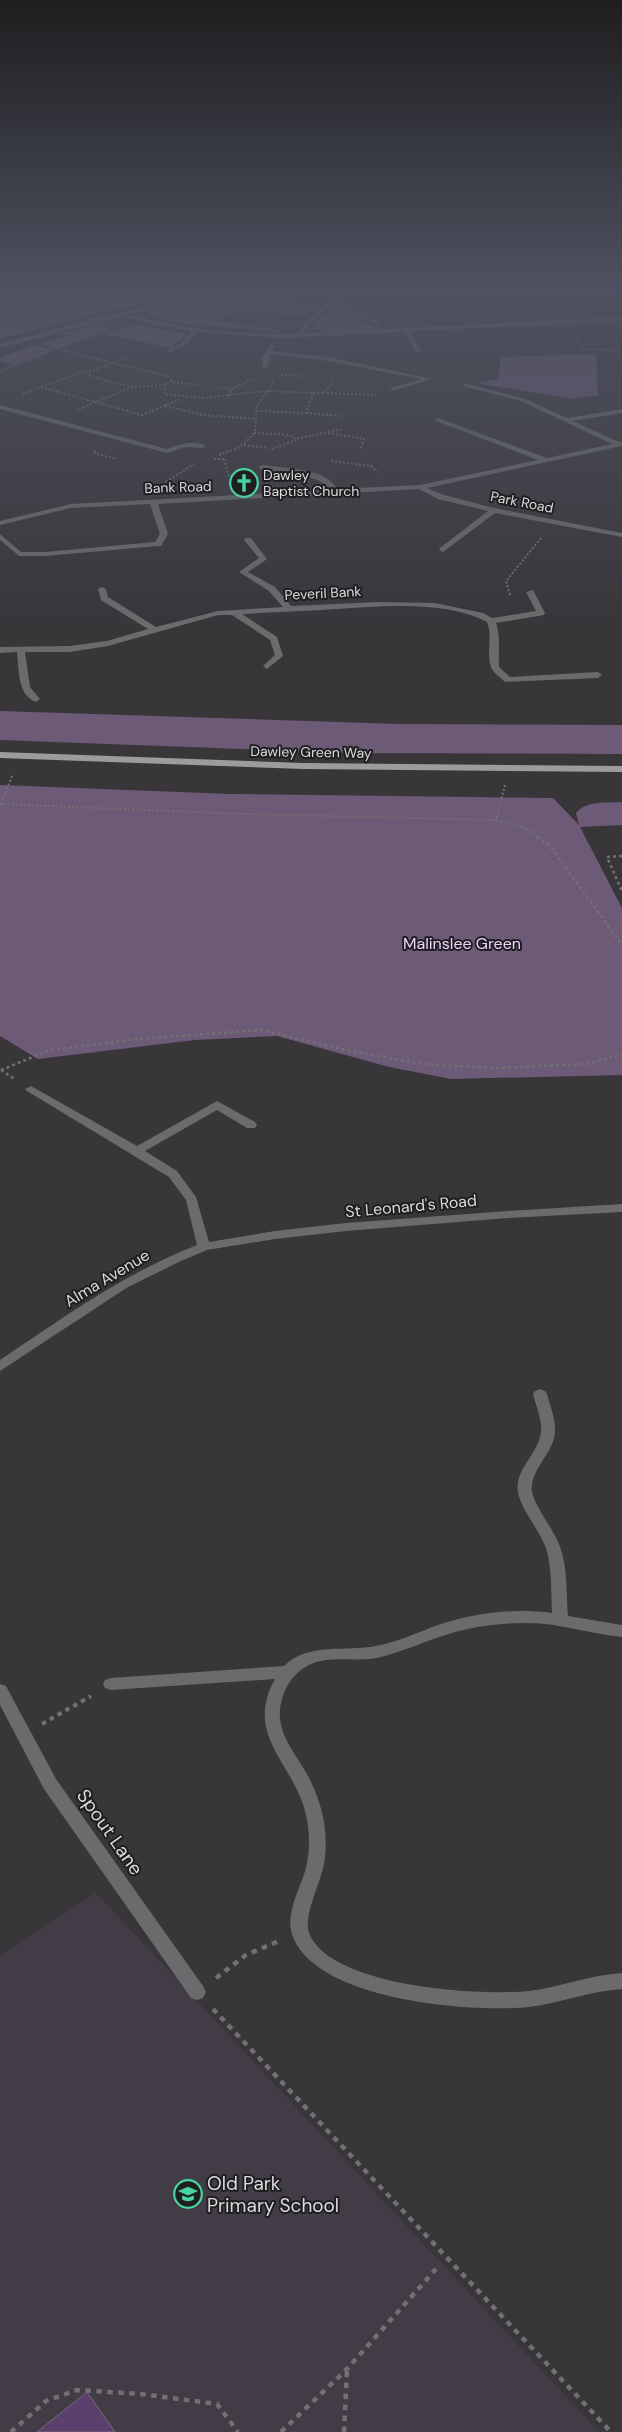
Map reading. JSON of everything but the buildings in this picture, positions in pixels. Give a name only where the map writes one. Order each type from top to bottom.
[{"type":"main road","name":"Dawley Green Way","points":[[0,755],[303,766],[622,769]]},
{"type":"street","points":[[523,400],[621,444]]},
{"type":"street","points":[[0,407],[167,451],[186,445],[203,446]]},
{"type":"street","points":[[566,420],[622,411]]},
{"type":"street","points":[[438,420],[546,460]]},
{"type":"street","name":"Bank Road","points":[[0,523],[71,506],[420,487],[621,444]]},
{"type":"street","points":[[263,467],[316,476],[329,482],[335,493]]},
{"type":"street","name":"Park Road","points":[[420,487],[441,496],[494,510],[622,534]]},
{"type":"street","points":[[0,536],[19,554],[158,544],[164,534],[157,501]]},
{"type":"street","points":[[443,550],[494,510]]},
{"type":"street","points":[[248,540],[262,559],[243,572],[272,589],[289,609]]},
{"type":"street","points":[[102,589],[104,598],[155,630]]},
{"type":"street","name":"Peveril Bank","points":[[0,650],[70,649],[108,642],[218,612],[232,611],[379,604],[435,605],[480,615],[491,621],[541,613],[530,592]]},
{"type":"street","points":[[232,611],[274,639],[279,656],[267,666]]},
{"type":"street","points":[[491,621],[495,632],[492,649],[495,668],[508,680],[598,675]]},
{"type":"street","points":[[21,650],[26,688],[36,699]]},
{"type":"street","points":[[31,1089],[173,1174],[188,1193],[196,1210],[204,1247]]},
{"type":"street","points":[[137,1151],[217,1105],[251,1126]]},
{"type":"street","name":"St Leonard's Road","points":[[204,1247],[263,1236],[337,1228],[482,1216],[622,1208]]},
{"type":"street","name":"Alma Avenue","points":[[0,1366],[134,1277],[168,1260],[204,1247]]},
{"type":"street","points":[[540,1394],[548,1433],[542,1449],[531,1466],[525,1485],[525,1493],[554,1547],[558,1575],[560,1619]]},
{"type":"street","points":[[622,1631],[560,1619],[534,1617],[484,1620],[446,1628],[388,1649],[304,1660],[288,1672],[278,1687],[273,1706],[273,1732],[305,1786],[314,1812],[318,1840],[314,1869],[300,1919],[300,1931],[304,1943],[312,1954],[333,1969],[365,1981],[434,1996],[470,2000],[526,1999],[559,1993],[588,1984],[622,1981]]},
{"type":"street","points":[[111,1684],[288,1672]]},
{"type":"street","name":"Spout Lane","points":[[0,1690],[50,1784],[197,1992]]},
{"type":"path","points":[[90,400],[142,415],[178,400]]},
{"type":"path","points":[[51,421],[100,400]]},
{"type":"path","points":[[212,457],[243,445],[253,433],[256,411],[262,400]]},
{"type":"path","points":[[306,413],[310,400]]},
{"type":"path","points":[[164,406],[202,415],[255,420]]},
{"type":"path","points":[[256,411],[342,416]]},
{"type":"path","points":[[272,449],[296,439],[342,430]]},
{"type":"path","points":[[253,433],[289,435],[296,439]]},
{"type":"path","points":[[327,433],[364,439],[360,451]]},
{"type":"path","points":[[223,454],[229,477]]},
{"type":"path","points":[[157,501],[162,486],[197,463]]},
{"type":"path","points":[[516,617],[506,581],[555,522]]},
{"type":"path","points":[[16,766],[1,804],[242,814],[496,820],[526,828],[550,846],[622,946]]},
{"type":"path","points":[[496,820],[507,780]]},
{"type":"path","points":[[622,856],[607,857],[622,891]]},
{"type":"path","points":[[1,1070],[50,1050],[136,1038],[261,1030],[346,1050],[422,1064],[494,1068],[587,1064],[622,1054]]},
{"type":"path","points":[[24,1734],[111,1684]]},
{"type":"path","points":[[300,1931],[246,1955],[197,1992],[611,2432]]},
{"type":"path","points":[[281,2432],[347,2369],[436,2269]]},
{"type":"path","points":[[344,2432],[347,2369]]},
{"type":"path","points":[[11,2432],[46,2401],[77,2390],[141,2394],[217,2404],[238,2432]]},
{"type":"shaded area","name":"Old Park Primary School","points":[[96,1893],[599,2432],[0,2432],[0,1956]]},
{"type":"green space","points":[[0,711],[399,724],[622,725],[622,754],[351,753],[0,740]]},
{"type":"green space","name":"Malinslee Green","points":[[0,785],[230,794],[553,798],[579,825],[576,813],[580,809],[597,803],[622,802],[622,825],[580,827],[622,908],[622,1075],[451,1079],[389,1067],[277,1036],[195,1040],[38,1059],[0,1036]]},
{"type":"place","name":"Dawley Baptist Church","points":[[244,483]]},
{"type":"place","name":"Old Park Primary School","points":[[188,2194]]}]
